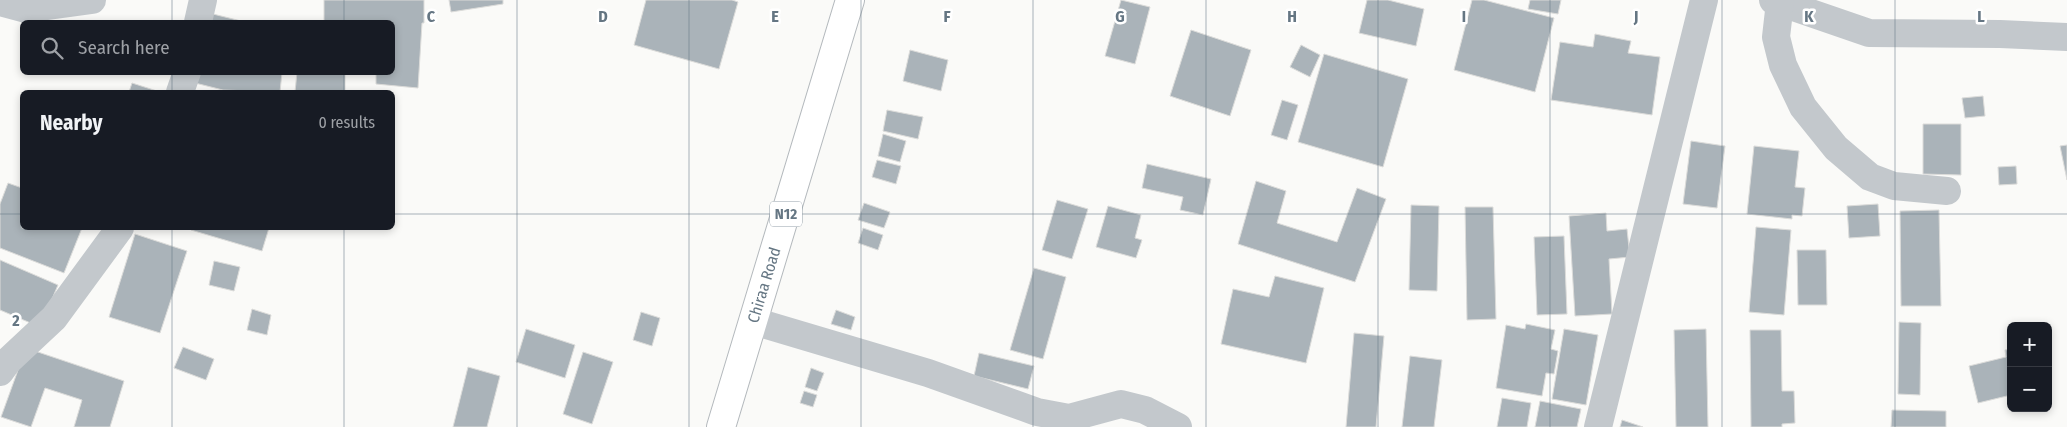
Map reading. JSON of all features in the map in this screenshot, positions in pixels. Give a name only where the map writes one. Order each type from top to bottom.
[{"type":"highway","name":"Chiraa Road","points":[[721,427],[850,0]]},
{"type":"street","points":[[0,2],[26,8],[92,0]]},
{"type":"street","points":[[198,20],[203,0]]},
{"type":"street","points":[[1598,427],[1704,0]]},
{"type":"street","points":[[1947,191],[1894,186],[1870,177],[1836,148],[1803,107],[1783,65],[1776,37],[1776,1],[1869,33],[2000,34],[2067,38]]},
{"type":"street","points":[[181,90],[186,75]]},
{"type":"street","points":[[0,372],[8,361],[54,318],[119,230]]},
{"type":"street","points":[[753,320],[928,373],[1037,412],[1068,418],[1121,404],[1146,410],[1178,427]]},
{"type":"building","points":[[324,0],[424,0],[424,23],[422,23],[418,88],[376,84],[376,75],[395,75],[395,20],[324,20]]},
{"type":"building","points":[[449,0],[503,0],[503,4],[451,12]]},
{"type":"building","points":[[646,0],[732,0],[738,2],[719,69],[634,45]]},
{"type":"building","points":[[1121,0],[1150,7],[1135,64],[1105,56]]},
{"type":"building","points":[[1367,0],[1388,0],[1424,9],[1416,46],[1359,33]]},
{"type":"building","points":[[1472,0],[1484,0],[1554,18],[1535,92],[1454,70]]},
{"type":"building","points":[[1530,0],[1561,0],[1558,14],[1528,9]]},
{"type":"building","points":[[213,14],[237,20],[212,20]]},
{"type":"building","points":[[1191,30],[1251,50],[1230,116],[1170,96]]},
{"type":"building","points":[[1595,34],[1631,41],[1628,53],[1660,57],[1652,115],[1551,100],[1560,42],[1593,47]]},
{"type":"building","points":[[1301,45],[1320,55],[1310,77],[1290,67]]},
{"type":"building","points":[[910,50],[948,60],[941,91],[903,81]]},
{"type":"building","points":[[1324,54],[1408,79],[1383,167],[1298,142]]},
{"type":"building","points":[[197,75],[282,75],[280,90],[223,90],[195,83]]},
{"type":"building","points":[[297,75],[345,75],[345,90],[295,90]]},
{"type":"building","points":[[132,83],[154,90],[130,90]]},
{"type":"building","points":[[1983,96],[1985,116],[1965,118],[1962,98]]},
{"type":"building","points":[[1282,100],[1298,105],[1287,140],[1271,135]]},
{"type":"building","points":[[887,110],[923,117],[918,139],[883,131]]},
{"type":"building","points":[[1923,124],[1961,124],[1961,175],[1923,174]]},
{"type":"building","points":[[883,134],[906,141],[900,162],[878,156]]},
{"type":"building","points":[[1691,141],[1725,146],[1717,208],[1683,204]]},
{"type":"building","points":[[2067,145],[2067,180],[2060,146]]},
{"type":"building","points":[[1754,146],[1799,151],[1795,187],[1805,188],[1802,216],[1792,215],[1792,219],[1747,214]]},
{"type":"building","points":[[877,160],[901,166],[896,184],[872,177]]},
{"type":"building","points":[[1147,164],[1211,179],[1203,215],[1180,210],[1183,197],[1142,188]]},
{"type":"building","points":[[2016,166],[2017,184],[1999,185],[1998,167]]},
{"type":"building","points":[[1256,181],[1286,191],[1277,223],[1337,242],[1357,188],[1386,199],[1355,282],[1238,244]]},
{"type":"building","points":[[8,183],[20,187],[20,230],[81,230],[64,273],[0,248],[0,204]]},
{"type":"building","points":[[1057,200],[1088,209],[1072,259],[1042,250]]},
{"type":"building","points":[[864,203],[890,212],[884,228],[858,220]]},
{"type":"building","points":[[1878,204],[1880,236],[1849,238],[1847,206]]},
{"type":"building","points":[[1411,205],[1439,206],[1437,291],[1409,290]]},
{"type":"building","points":[[1108,206],[1141,215],[1135,238],[1142,240],[1136,258],[1096,247]]},
{"type":"building","points":[[1465,207],[1493,207],[1496,319],[1467,320]]},
{"type":"building","points":[[1939,210],[1941,306],[1901,306],[1900,211]]},
{"type":"building","points":[[1606,213],[1607,231],[1627,229],[1630,257],[1609,259],[1612,314],[1575,316],[1569,216]]},
{"type":"building","points":[[1756,227],[1791,230],[1784,315],[1749,312]]},
{"type":"building","points":[[863,228],[883,235],[878,250],[858,243]]},
{"type":"building","points":[[191,230],[268,230],[262,251]]},
{"type":"building","points":[[135,234],[187,251],[160,333],[109,317]]},
{"type":"building","points":[[1564,236],[1567,314],[1537,315],[1534,237]]},
{"type":"building","points":[[1797,250],[1826,250],[1827,305],[1798,305]]},
{"type":"building","points":[[0,260],[58,285],[40,327],[0,310]]},
{"type":"building","points":[[214,261],[240,267],[234,291],[209,285]]},
{"type":"building","points":[[1034,268],[1066,277],[1043,359],[1010,350]]},
{"type":"building","points":[[1275,276],[1324,288],[1306,363],[1221,344],[1233,289],[1269,297]]},
{"type":"building","points":[[252,309],[271,315],[267,335],[247,330]]},
{"type":"building","points":[[836,310],[855,317],[851,330],[831,324]]},
{"type":"building","points":[[641,312],[660,318],[652,346],[633,340]]},
{"type":"building","points":[[1899,322],[1921,323],[1920,395],[1898,394]]},
{"type":"building","points":[[1526,324],[1555,330],[1551,349],[1558,351],[1554,374],[1546,373],[1542,396],[1496,388],[1506,325],[1525,329]]},
{"type":"building","points":[[526,329],[575,345],[565,378],[516,362]]},
{"type":"building","points":[[1564,329],[1598,335],[1586,405],[1552,399]]},
{"type":"building","points":[[1706,329],[1708,427],[1676,427],[1674,330]]},
{"type":"building","points":[[1750,330],[1781,330],[1782,391],[1794,391],[1795,423],[1782,424],[1782,427],[1751,427]]},
{"type":"building","points":[[1354,333],[1384,336],[1376,427],[1346,427]]},
{"type":"building","points":[[183,347],[214,359],[206,380],[174,368]]},
{"type":"building","points":[[26,348],[124,381],[110,427],[74,427],[82,400],[45,388],[31,427],[1,417]]},
{"type":"building","points":[[2005,350],[2007,350],[2007,396],[1978,403],[1969,366],[2006,357]]},
{"type":"building","points":[[583,352],[613,362],[592,424],[563,414]]},
{"type":"building","points":[[979,353],[1034,366],[1028,389],[974,376]]},
{"type":"building","points":[[1410,356],[1442,360],[1434,427],[1402,427]]},
{"type":"building","points":[[468,367],[500,376],[487,427],[453,427]]},
{"type":"building","points":[[811,368],[824,373],[817,391],[805,387]]},
{"type":"building","points":[[804,391],[817,395],[813,407],[800,403]]},
{"type":"building","points":[[1502,398],[1531,403],[1527,427],[1497,427]]},
{"type":"building","points":[[1540,401],[1581,409],[1577,427],[1535,427]]},
{"type":"building","points":[[1892,410],[1946,411],[1946,427],[1891,427]]},
{"type":"building","points":[[1622,420],[1643,427],[1620,427]]}]
